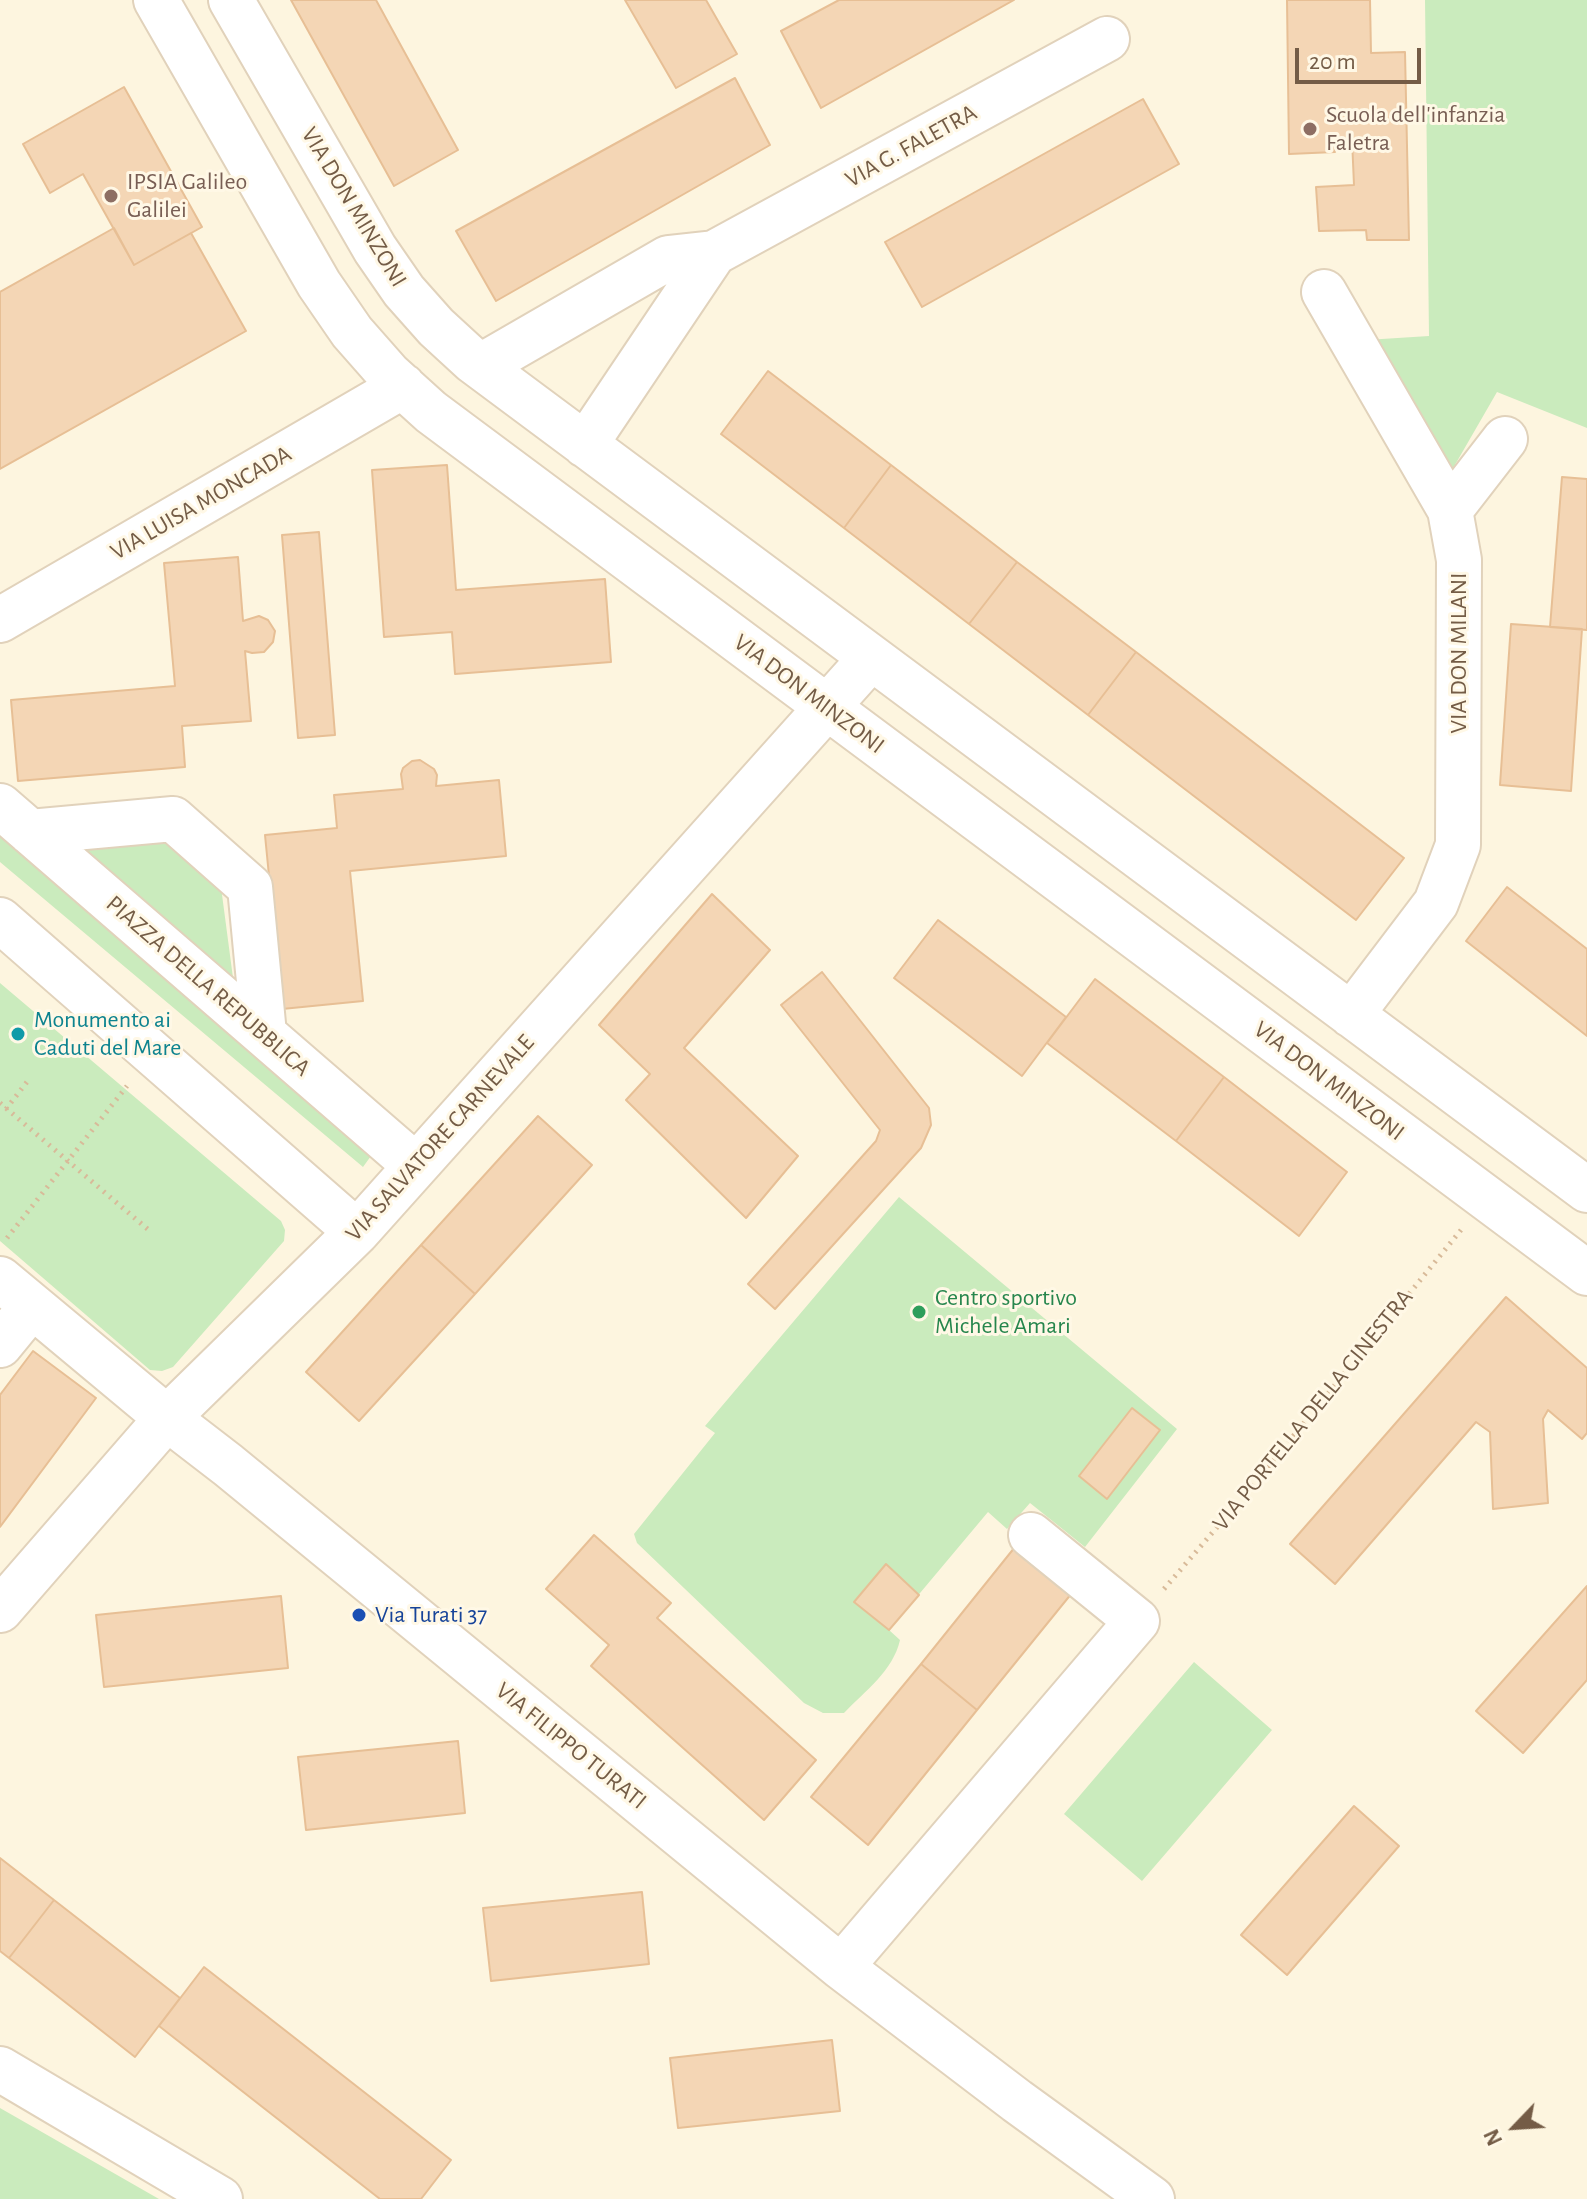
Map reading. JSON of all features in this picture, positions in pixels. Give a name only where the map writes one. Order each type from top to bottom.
[{"type":"street","name":"VIA DON MINZONI","points":[[156,0],[319,284],[352,332],[403,386],[473,445],[1587,1273]]},
{"type":"street","name":"VIA DON MINZONI","points":[[231,0],[390,270],[436,327],[481,366],[585,445],[1587,1190]]},
{"type":"street","name":"VIA G. FALETRA","points":[[714,253],[1107,39]]},
{"type":"street","points":[[481,366],[668,258],[714,253]]},
{"type":"street","points":[[585,445],[714,253]]},
{"type":"street","name":"VIA DON MILANI","points":[[1324,292],[1450,510],[1459,560],[1458,845],[1436,903],[1351,1015]]},
{"type":"street","name":"VIA LUISA MONCADA","points":[[0,620],[403,386]]},
{"type":"street","points":[[1450,510],[1505,439]]},
{"type":"street","name":"VIA SALVATORE CARNEVALE","points":[[0,1610],[167,1418],[357,1232],[871,658]]},
{"type":"street","points":[[15,819],[173,819],[250,887],[264,1034]]},
{"type":"street","name":"PIAZZA DELLA REPUBBLICA","points":[[15,819],[416,1166]]},
{"type":"street","points":[[0,920],[357,1232]]},
{"type":"street","points":[[0,1345],[16,1292]]},
{"type":"street","name":"VIA FILIPPO TURATI","points":[[16,1292],[841,1967],[1145,2197]]},
{"type":"street","points":[[841,1967],[1137,1621],[1031,1535]]},
{"type":"street","points":[[0,2069],[220,2199]]},
{"type":"path","points":[[0,1247],[70,1162],[152,1053]]},
{"type":"path","points":[[6,1109],[30,1078]]},
{"type":"path","points":[[0,1103],[151,1232]]},
{"type":"path","name":"VIA PORTELLA DELLA GINESTRA","points":[[1137,1621],[1255,1483],[1487,1198]]},
{"type":"green space","points":[[1425,0],[1587,0],[1587,428],[1497,392],[1452,470],[1438,461],[1366,340],[1429,336]]},
{"type":"green space","points":[[0,835],[376,1149],[363,1167],[0,862]]},
{"type":"green space","points":[[173,841],[221,887],[233,978],[226,981],[83,855],[87,847]]},
{"type":"green space","points":[[0,983],[281,1221],[285,1230],[284,1241],[173,1367],[162,1371],[150,1370],[0,1241]]},
{"type":"green space","name":"Centro sportivo Michele Amari","points":[[899,1197],[1177,1429],[1085,1547],[1030,1503],[1007,1529],[988,1512],[889,1630],[900,1640],[885,1671],[844,1713],[823,1713],[804,1703],[637,1543],[634,1534],[715,1433],[705,1426]]},
{"type":"green space","points":[[1194,1662],[1272,1730],[1142,1881],[1064,1814]]},
{"type":"green space","points":[[0,2108],[159,2199],[0,2199]]},
{"type":"building","points":[[291,0],[376,0],[458,150],[394,186]]},
{"type":"building","points":[[625,0],[706,0],[737,54],[676,88]]},
{"type":"building","points":[[839,0],[1014,0],[821,108],[781,31]]},
{"type":"building","points":[[1287,0],[1370,0],[1371,53],[1405,52],[1409,240],[1367,240],[1366,230],[1319,231],[1316,187],[1354,185],[1352,139],[1335,140],[1335,152],[1289,154]]},
{"type":"building","points":[[735,78],[770,145],[496,301],[456,231]]},
{"type":"building","points":[[124,87],[202,227],[134,265],[83,174],[50,193],[23,144]]},
{"type":"building","points":[[1143,99],[1179,164],[922,307],[885,242]]},
{"type":"building","points":[[114,228],[134,265],[191,233],[246,331],[0,469],[0,292]]},
{"type":"building","points":[[768,371],[891,465],[844,528],[721,434]]},
{"type":"building","points":[[447,465],[456,590],[605,579],[611,662],[455,674],[452,632],[384,637],[372,470]]},
{"type":"building","points":[[891,465],[1017,562],[969,624],[844,528]]},
{"type":"building","points":[[1562,477],[1587,479],[1587,630],[1550,627]]},
{"type":"building","points":[[319,532],[335,735],[298,738],[282,535]]},
{"type":"building","points":[[238,557],[243,621],[259,616],[268,620],[275,631],[273,642],[264,652],[245,651],[251,721],[182,726],[185,767],[18,781],[11,700],[175,686],[164,563]]},
{"type":"building","points":[[1017,562],[1136,652],[1088,715],[969,624]]},
{"type":"building","points":[[1511,624],[1582,629],[1571,791],[1500,785]]},
{"type":"building","points":[[1136,652],[1404,858],[1356,920],[1088,715]]},
{"type":"building","points":[[420,760],[434,769],[436,786],[499,780],[506,856],[350,871],[363,1001],[282,1009],[265,835],[337,828],[334,795],[403,789],[403,768],[412,761]]},
{"type":"building","points":[[1507,887],[1587,949],[1587,1036],[1466,941]]},
{"type":"building","points":[[712,894],[770,950],[684,1048],[798,1156],[746,1218],[626,1100],[650,1074],[599,1025]]},
{"type":"building","points":[[938,920],[1066,1017],[1022,1076],[894,978]]},
{"type":"building","points":[[822,972],[929,1108],[931,1125],[921,1148],[775,1309],[748,1284],[876,1141],[880,1130],[781,1005]]},
{"type":"building","points":[[1095,979],[1224,1077],[1176,1141],[1047,1043]]},
{"type":"building","points":[[1224,1077],[1347,1172],[1299,1236],[1176,1141]]},
{"type":"building","points":[[538,1116],[592,1165],[475,1294],[421,1245]]},
{"type":"building","points":[[421,1245],[475,1294],[359,1421],[306,1372]]},
{"type":"building","points":[[1506,1297],[1587,1368],[1587,1433],[1582,1439],[1548,1410],[1543,1419],[1548,1503],[1493,1509],[1490,1432],[1476,1422],[1335,1584],[1290,1544]]},
{"type":"building","points":[[33,1351],[96,1398],[0,1527],[0,1395]]},
{"type":"building","points":[[1132,1408],[1160,1430],[1107,1499],[1079,1476]]},
{"type":"building","points":[[594,1535],[671,1603],[657,1618],[816,1760],[764,1820],[591,1666],[609,1645],[546,1589]]},
{"type":"building","points":[[1019,1542],[1076,1588],[977,1710],[921,1664]]},
{"type":"building","points":[[886,1564],[919,1595],[889,1630],[854,1602]]},
{"type":"building","points":[[1587,1586],[1587,1680],[1523,1753],[1476,1711]]},
{"type":"building","points":[[281,1596],[288,1668],[104,1687],[96,1615]]},
{"type":"building","points":[[921,1664],[977,1710],[868,1845],[811,1797]]},
{"type":"building","points":[[458,1741],[465,1813],[306,1830],[298,1757]]},
{"type":"building","points":[[1354,1806],[1399,1846],[1287,1975],[1241,1935]]},
{"type":"building","points":[[0,1858],[54,1900],[9,1958],[0,1951]]},
{"type":"building","points":[[642,1892],[649,1964],[491,1981],[483,1908]]},
{"type":"building","points":[[54,1900],[180,1998],[135,2057],[9,1958]]},
{"type":"building","points":[[204,1967],[451,2160],[421,2199],[380,2199],[159,2026]]},
{"type":"building","points":[[832,2040],[840,2111],[678,2128],[670,2058]]},
{"type":"place","name":"Scuola dell'infanzia Faletra","points":[[1310,129]]},
{"type":"place","name":"IPSIA Galileo Galilei","points":[[111,196]]},
{"type":"place","name":"Monumento ai Caduti del Mare","points":[[18,1034]]},
{"type":"place","name":"Centro sportivo Michele Amari","points":[[919,1312]]},
{"type":"place","name":"Via Turati 37","points":[[359,1615]]}]
